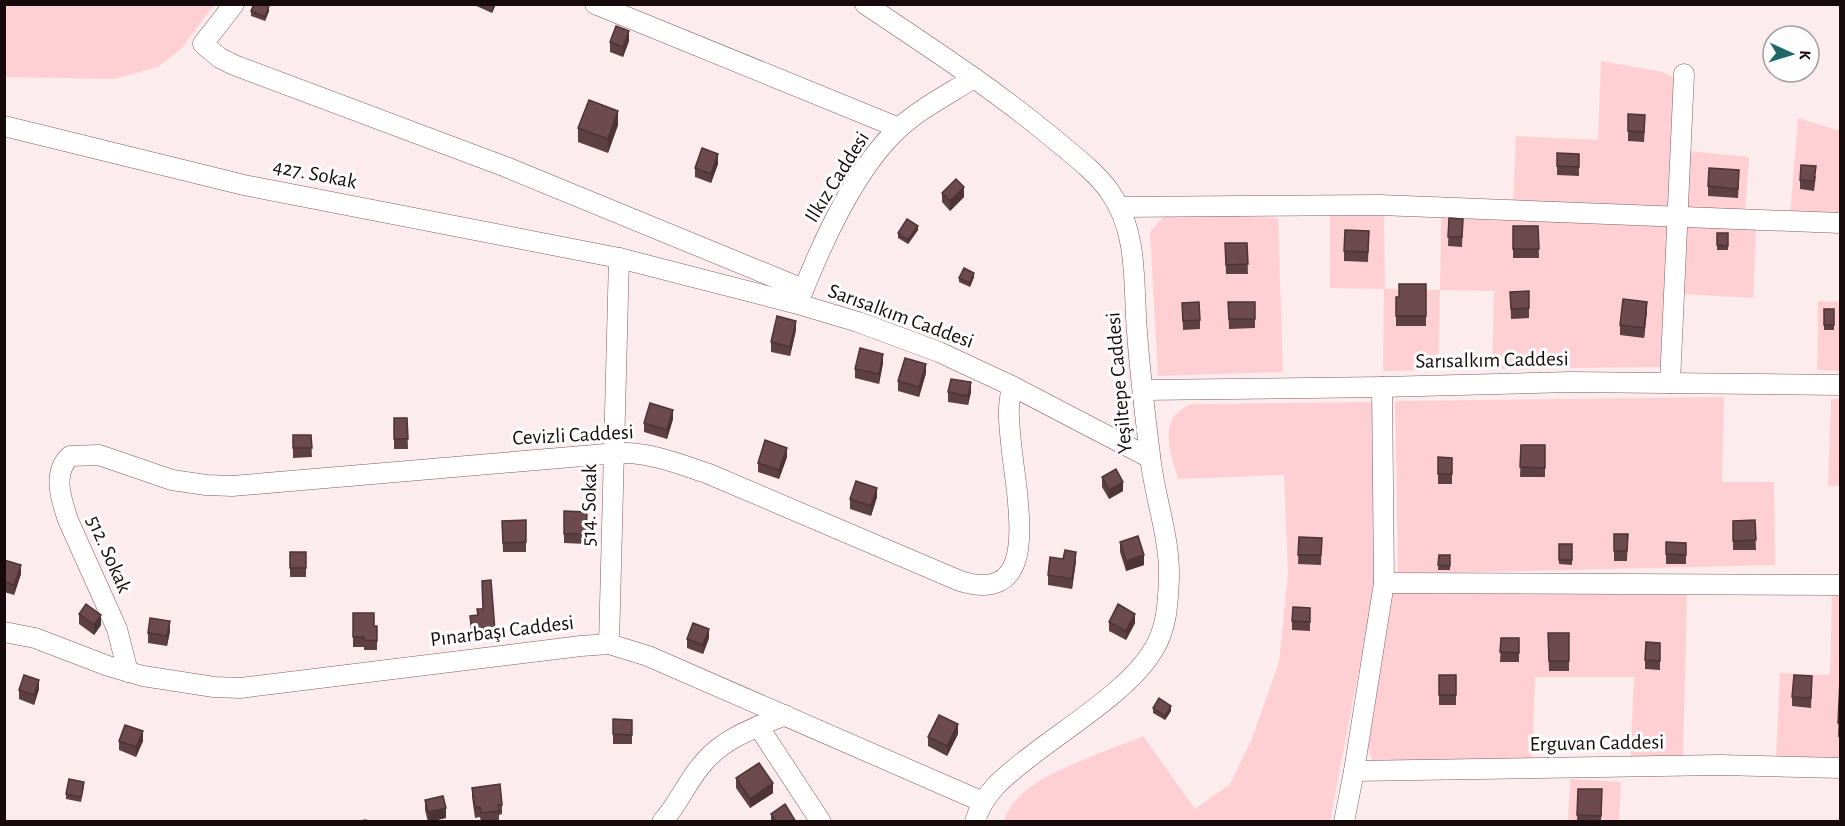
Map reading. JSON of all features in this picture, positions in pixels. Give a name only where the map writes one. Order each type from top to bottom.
[{"type":"street","points":[[234,4],[203,44],[220,58],[506,167],[800,297]]},
{"type":"street","points":[[595,4],[899,128]]},
{"type":"street","name":"Yeşiltepe Caddesi","points":[[864,4],[1003,98],[1070,152],[1108,189],[1120,207],[1132,245],[1137,331],[1150,458],[1166,540],[1169,575],[1162,635],[1152,654],[1134,674],[1106,699],[1012,771],[982,802]]},
{"type":"street","points":[[1670,383],[1684,74]]},
{"type":"street","name":"Ilkız Caddesi","points":[[800,297],[826,237],[856,184],[886,141],[899,128],[974,78]]},
{"type":"street","name":"427. Sokak","points":[[4,126],[244,184],[619,258]]},
{"type":"street","points":[[1120,207],[1380,205],[1840,223]]},
{"type":"street","name":"Sarısalkım Caddesi","points":[[619,258],[800,297],[911,341],[1012,386],[1150,458]]},
{"type":"street","name":"514. Sokak","points":[[609,644],[619,258]]},
{"type":"street","name":"Sarısalkım Caddesi","points":[[1144,390],[1571,382],[1840,385]]},
{"type":"street","name":"Cevizli Caddesi","points":[[70,456],[99,455],[172,480],[232,486],[614,454],[639,454],[675,462],[709,474],[960,581],[982,585],[996,583],[1005,578],[1016,561],[1019,549],[1018,501],[1009,419],[1012,386]]},
{"type":"street","points":[[1344,822],[1384,583],[1382,387]]},
{"type":"street","name":"512. Sokak","points":[[70,456],[62,463],[59,474],[62,503],[117,629],[128,672]]},
{"type":"street","points":[[1384,583],[1840,585]]},
{"type":"street","name":"Pınarbaşı Caddesi","points":[[4,632],[35,638],[128,672],[184,684],[240,688],[609,644],[648,656],[982,802]]},
{"type":"street","points":[[662,822],[672,811],[693,777],[709,757],[725,743],[785,715]]},
{"type":"street","points":[[758,726],[821,822]]},
{"type":"street","name":"Erguvan Caddesi","points":[[1354,771],[1720,765],[1840,768]]},
{"type":"street","points":[[975,822],[982,802]]},
{"type":"shaded area","points":[[5,4],[214,5],[181,49],[158,67],[114,79],[5,77]]},
{"type":"shaded area","points":[[1601,61],[1663,72],[1672,77],[1677,84],[1672,209],[1513,203],[1516,136],[1598,140]]},
{"type":"shaded area","points":[[1798,118],[1840,131],[1840,217],[1790,216]]},
{"type":"shaded area","points":[[1689,151],[1749,157],[1745,214],[1692,213],[1684,203]]},
{"type":"shaded area","points":[[1174,213],[1278,218],[1283,372],[1158,376],[1150,232],[1164,216]]},
{"type":"shaded area","points":[[1330,214],[1384,216],[1385,289],[1440,290],[1438,370],[1383,371],[1384,289],[1330,288]]},
{"type":"shaded area","points":[[1441,218],[1667,226],[1662,367],[1492,369],[1494,291],[1440,290]]},
{"type":"shaded area","points":[[1687,224],[1756,229],[1753,298],[1681,294]]},
{"type":"shaded area","points":[[1818,301],[1840,302],[1840,371],[1817,370]]},
{"type":"shaded area","points":[[1724,397],[1722,482],[1774,482],[1775,565],[1398,574],[1395,401]]},
{"type":"shaded area","points":[[1831,399],[1840,399],[1840,486],[1828,486]]},
{"type":"shaded area","points":[[1376,402],[1377,574],[1330,821],[1003,822],[1010,809],[1025,791],[1050,775],[1143,736],[1195,809],[1230,784],[1251,741],[1279,662],[1288,573],[1284,475],[1178,479],[1169,447],[1170,426],[1181,410],[1192,404]]},
{"type":"shaded area","points":[[1687,591],[1683,759],[1630,760],[1634,677],[1535,677],[1532,761],[1373,762],[1368,749],[1393,593]]},
{"type":"shaded area","points":[[1832,592],[1840,592],[1840,759],[1776,757],[1780,673],[1830,675]]},
{"type":"shaded area","points":[[1570,779],[1621,782],[1619,821],[1568,822]]},
{"type":"building","points":[[254,4],[269,6],[265,17],[251,11]]},
{"type":"building","points":[[616,26],[629,31],[623,47],[610,42]]},
{"type":"building","points":[[589,100],[618,111],[608,139],[578,128]]},
{"type":"building","points":[[1628,114],[1645,115],[1644,132],[1628,131]]},
{"type":"building","points":[[702,148],[718,154],[711,174],[695,168]]},
{"type":"building","points":[[1557,153],[1579,154],[1579,167],[1557,166]]},
{"type":"building","points":[[1801,165],[1816,166],[1814,181],[1800,180]]},
{"type":"building","points":[[1709,168],[1739,170],[1738,189],[1708,186]]},
{"type":"building","points":[[956,179],[964,187],[950,201],[942,193]]},
{"type":"building","points":[[1449,218],[1463,219],[1462,237],[1448,237]]},
{"type":"building","points":[[907,219],[918,226],[908,240],[898,233]]},
{"type":"building","points":[[1513,226],[1538,226],[1539,249],[1513,249]]},
{"type":"building","points":[[1345,230],[1369,231],[1368,252],[1344,251]]},
{"type":"building","points":[[1717,233],[1728,233],[1728,246],[1717,245]]},
{"type":"building","points":[[1225,243],[1247,243],[1248,264],[1226,265]]},
{"type":"building","points":[[964,268],[974,273],[970,283],[959,278]]},
{"type":"building","points":[[1399,284],[1426,284],[1426,316],[1396,316]]},
{"type":"building","points":[[1529,291],[1529,308],[1511,309],[1510,292]]},
{"type":"building","points":[[1623,299],[1647,302],[1644,328],[1620,325]]},
{"type":"building","points":[[1199,302],[1200,320],[1183,321],[1182,303]]},
{"type":"building","points":[[1228,302],[1255,302],[1255,319],[1229,319]]},
{"type":"building","points":[[1824,309],[1834,309],[1834,325],[1824,325]]},
{"type":"building","points":[[777,316],[796,321],[790,347],[771,342]]},
{"type":"building","points":[[860,348],[883,354],[879,374],[855,369]]},
{"type":"building","points":[[905,358],[926,364],[919,387],[898,381]]},
{"type":"building","points":[[951,379],[971,382],[968,396],[948,392]]},
{"type":"building","points":[[650,403],[673,410],[667,430],[644,423]]},
{"type":"building","points":[[394,418],[407,418],[408,439],[394,439]]},
{"type":"building","points":[[293,435],[311,435],[312,448],[293,448]]},
{"type":"building","points":[[765,440],[787,448],[779,470],[758,463]]},
{"type":"building","points":[[1521,445],[1545,445],[1545,468],[1520,467]]},
{"type":"building","points":[[1438,457],[1452,458],[1452,474],[1438,474]]},
{"type":"building","points":[[1116,469],[1123,482],[1109,490],[1102,477]]},
{"type":"building","points":[[856,481],[877,488],[871,506],[850,499]]},
{"type":"building","points":[[564,511],[587,512],[586,534],[564,534]]},
{"type":"building","points":[[526,520],[526,542],[503,543],[502,521]]},
{"type":"building","points":[[1755,520],[1756,540],[1733,541],[1733,521]]},
{"type":"building","points":[[1614,534],[1628,534],[1627,551],[1614,551]]},
{"type":"building","points":[[1138,536],[1144,555],[1126,561],[1120,542]]},
{"type":"building","points":[[1299,537],[1322,538],[1321,555],[1298,555]]},
{"type":"building","points":[[1666,542],[1686,543],[1686,555],[1666,554]]},
{"type":"building","points":[[1559,544],[1572,544],[1572,560],[1559,560]]},
{"type":"building","points":[[1065,550],[1076,552],[1072,579],[1048,575],[1050,557],[1063,559]]},
{"type":"building","points":[[290,552],[306,552],[306,568],[290,568]]},
{"type":"building","points":[[1439,555],[1450,555],[1450,566],[1438,565]]},
{"type":"building","points":[[4,560],[21,565],[14,585],[4,582]]},
{"type":"building","points":[[491,580],[495,631],[472,633],[470,616],[478,615],[477,609],[483,609],[482,581]]},
{"type":"building","points":[[86,604],[101,615],[94,625],[79,614]]},
{"type":"building","points":[[1118,604],[1135,614],[1126,631],[1109,622]]},
{"type":"building","points":[[1293,607],[1310,608],[1310,622],[1292,621]]},
{"type":"building","points":[[353,613],[374,613],[377,641],[364,640],[364,637],[353,637]]},
{"type":"building","points":[[150,618],[170,621],[167,636],[148,633]]},
{"type":"building","points":[[693,623],[709,629],[703,645],[687,639]]},
{"type":"building","points":[[1548,633],[1569,633],[1569,661],[1549,661]]},
{"type":"building","points":[[1501,638],[1519,638],[1519,653],[1500,652]]},
{"type":"building","points":[[1646,642],[1660,643],[1660,661],[1645,660]]},
{"type":"building","points":[[24,675],[39,680],[34,695],[19,690]]},
{"type":"building","points":[[1439,675],[1456,675],[1456,695],[1439,695]]},
{"type":"building","points":[[1794,675],[1812,676],[1811,698],[1792,697]]},
{"type":"building","points":[[1840,680],[1840,723],[1838,723]]},
{"type":"building","points":[[1159,698],[1171,706],[1165,716],[1153,708]]},
{"type":"building","points":[[939,715],[958,724],[947,746],[928,737]]},
{"type":"building","points":[[613,719],[632,720],[632,735],[613,734]]},
{"type":"building","points":[[125,725],[143,731],[136,747],[119,741]]},
{"type":"building","points":[[759,763],[773,783],[750,799],[736,778]]},
{"type":"building","points":[[69,779],[84,782],[81,797],[66,794]]},
{"type":"building","points":[[500,784],[502,805],[498,805],[499,811],[481,813],[480,807],[475,808],[472,788]]},
{"type":"building","points":[[1578,789],[1602,789],[1601,816],[1577,815]]},
{"type":"building","points":[[443,796],[446,808],[428,812],[425,800]]},
{"type":"building","points":[[785,804],[796,822],[776,822],[771,814]]}]
